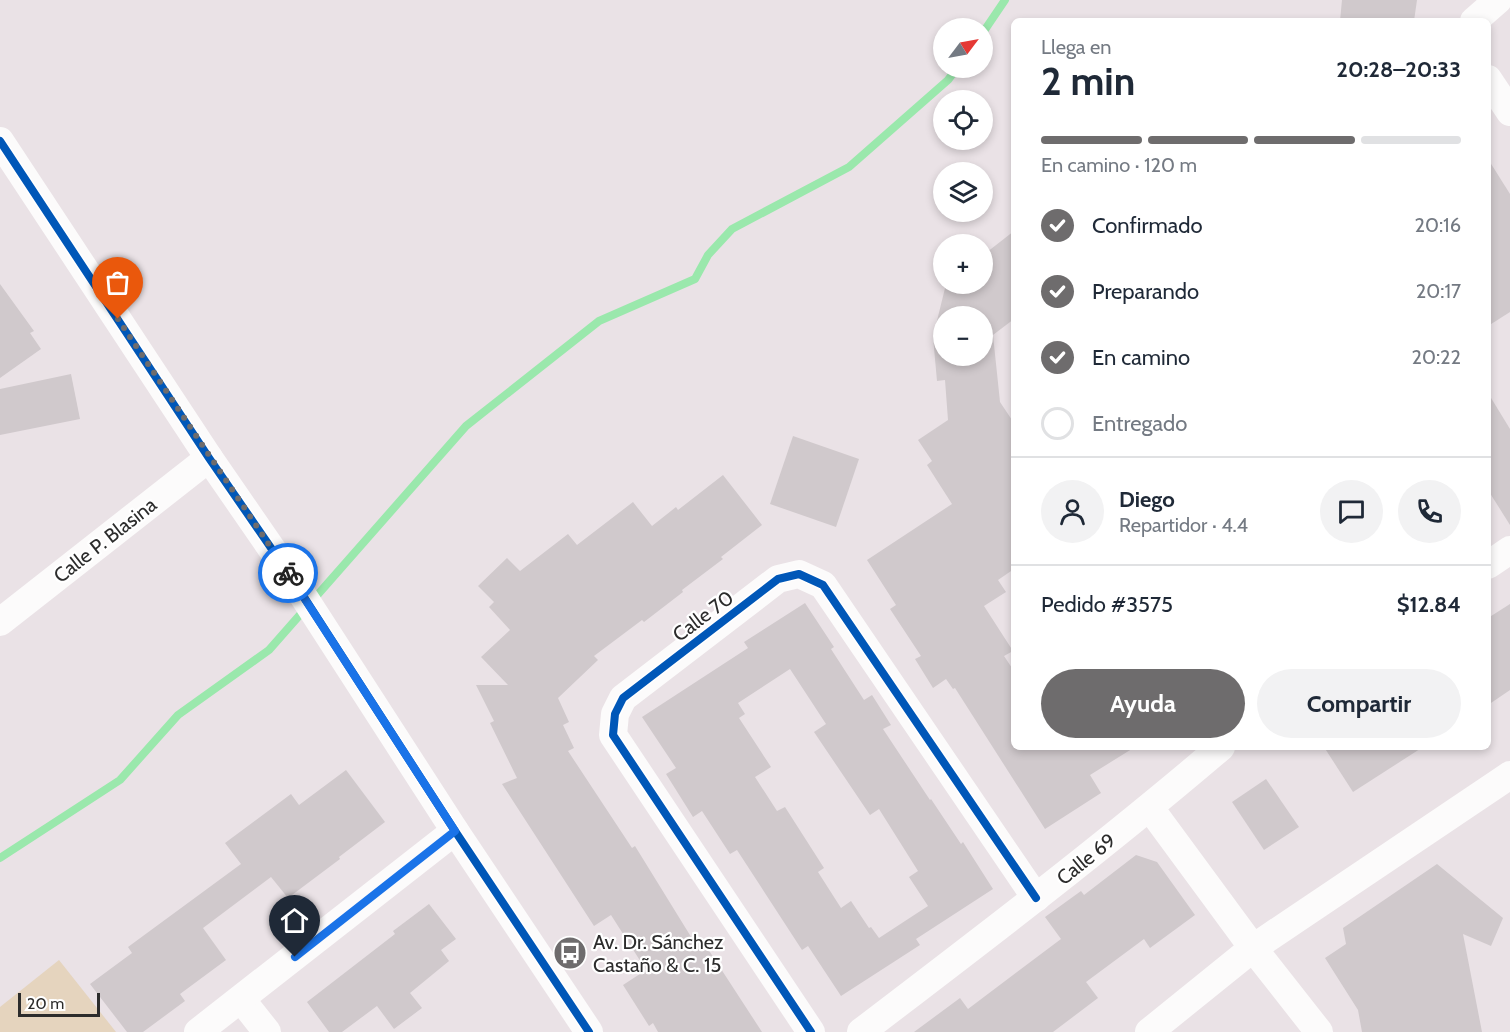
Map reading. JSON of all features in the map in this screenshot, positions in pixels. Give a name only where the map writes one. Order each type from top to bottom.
[{"type":"street","points":[[1477,18],[1498,0]]},
{"type":"street","points":[[1491,84],[1510,112]]},
{"type":"street","points":[[0,141],[209,458],[290,574],[455,831],[589,1032]]},
{"type":"street","name":"Calle P. Blasina","points":[[0,622],[209,458]]},
{"type":"street","points":[[1491,563],[1510,550]]},
{"type":"street","name":"Calle 70","points":[[811,1032],[613,735],[615,714],[623,698],[778,579],[799,574],[823,585],[1036,898]]},
{"type":"street","name":"Calle 69","points":[[861,1032],[1150,808],[1218,750]]},
{"type":"street","points":[[1168,1026],[1253,948],[1510,775]]},
{"type":"street","points":[[1150,808],[1253,948],[1319,1032]]},
{"type":"street","points":[[198,1032],[455,831]]},
{"type":"street","points":[[242,999],[267,1032]]},
{"type":"street","points":[[1296,1002],[1295,1018],[1306,1032]]},
{"type":"shaded area","points":[[59,960],[116,1032],[0,1032],[0,1007]]},
{"type":"building","points":[[1342,0],[1417,0],[1414,18],[1340,18]]},
{"type":"building","points":[[1491,164],[1510,194],[1510,312],[1491,324]]},
{"type":"building","points":[[1011,233],[1011,321],[993,335],[993,306],[941,306],[944,294],[993,294],[993,247]]},
{"type":"building","points":[[0,284],[34,331],[30,333],[41,349],[0,378]]},
{"type":"building","points":[[993,335],[1000,402],[1011,418],[1011,571],[998,580],[1006,592],[984,606],[1011,648],[1011,652],[1004,656],[1011,666],[1011,750],[1130,750],[1090,775],[1101,793],[1045,829],[955,688],[953,689],[946,679],[933,688],[915,659],[921,656],[890,609],[896,605],[867,560],[952,504],[927,465],[932,461],[918,440],[948,420],[945,380],[937,381],[936,366],[993,366]]},
{"type":"building","points":[[71,374],[80,419],[0,435],[0,389]]},
{"type":"building","points":[[1491,398],[1510,429],[1510,525],[1491,495]]},
{"type":"building","points":[[793,436],[859,459],[836,527],[770,504]]},
{"type":"building","points":[[723,475],[762,525],[682,590],[683,592],[594,656],[598,660],[558,698],[569,722],[563,725],[574,748],[568,751],[632,848],[635,846],[693,940],[697,938],[705,950],[708,949],[762,1032],[658,1032],[653,1023],[649,1026],[623,985],[646,970],[611,915],[594,926],[502,784],[517,778],[490,723],[494,721],[476,685],[508,685],[481,657],[510,630],[489,607],[494,602],[478,586],[507,558],[520,571],[568,534],[577,545],[633,502],[652,526],[676,507],[678,510]]},
{"type":"building","points":[[805,603],[834,647],[831,649],[864,700],[872,695],[891,725],[883,729],[961,844],[963,842],[993,889],[916,939],[920,945],[841,996],[808,946],[802,950],[737,850],[730,854],[702,811],[693,817],[666,774],[676,768],[642,717],[748,648],[744,642]],"holes":[[[790,669],[826,724],[814,732],[870,815],[879,809],[918,871],[909,877],[928,906],[879,938],[871,927],[869,928],[851,901],[841,908],[818,872],[824,868],[785,807],[777,811],[755,777],[771,767],[739,718],[745,714],[738,703]]]},
{"type":"building","points":[[1510,604],[1510,690],[1491,703],[1491,616]]},
{"type":"building","points":[[1326,750],[1418,750],[1353,792]]},
{"type":"building","points":[[346,770],[385,822],[288,898],[271,877],[203,928],[226,960],[180,994],[185,1001],[143,1032],[127,1032],[90,984],[132,953],[128,947],[241,864],[225,843],[291,794],[299,805]]},
{"type":"building","points":[[1266,779],[1299,827],[1264,850],[1232,802]]},
{"type":"building","points":[[1136,855],[1157,862],[1195,915],[1150,948],[1144,939],[1086,982],[1098,998],[1053,1032],[914,1032],[960,998],[968,1009],[1061,939],[1045,917],[1081,891],[1084,895]]},
{"type":"building","points":[[1437,864],[1503,918],[1491,946],[1463,934],[1482,1032],[1362,1032],[1358,1010],[1325,958],[1346,944],[1343,928]]},
{"type":"building","points":[[429,904],[456,939],[441,950],[449,961],[410,993],[422,1008],[394,1029],[377,1006],[342,1032],[329,1032],[307,1002],[395,934],[393,931]]},
{"type":"waterway","points":[[993,18],[1005,0]]},
{"type":"waterway","points":[[0,858],[120,780],[178,715],[269,650],[466,426],[599,321],[695,279],[708,255],[732,229],[849,167],[950,78]]},
{"type":"cycle path","points":[[0,141],[209,458],[289,574],[455,831],[589,1032]]},
{"type":"cycle path","points":[[811,1032],[613,735],[615,714],[623,698],[778,579],[799,574],[823,585],[1036,898]]},
{"type":"way so far","points":[[118,319],[288,573]]},
{"type":"place","name":"Av. Dr. Sánchez Castaño & C. 15","points":[[570,953]]},
{"type":"route","points":[[288,573],[455,831],[295,957]]}]
